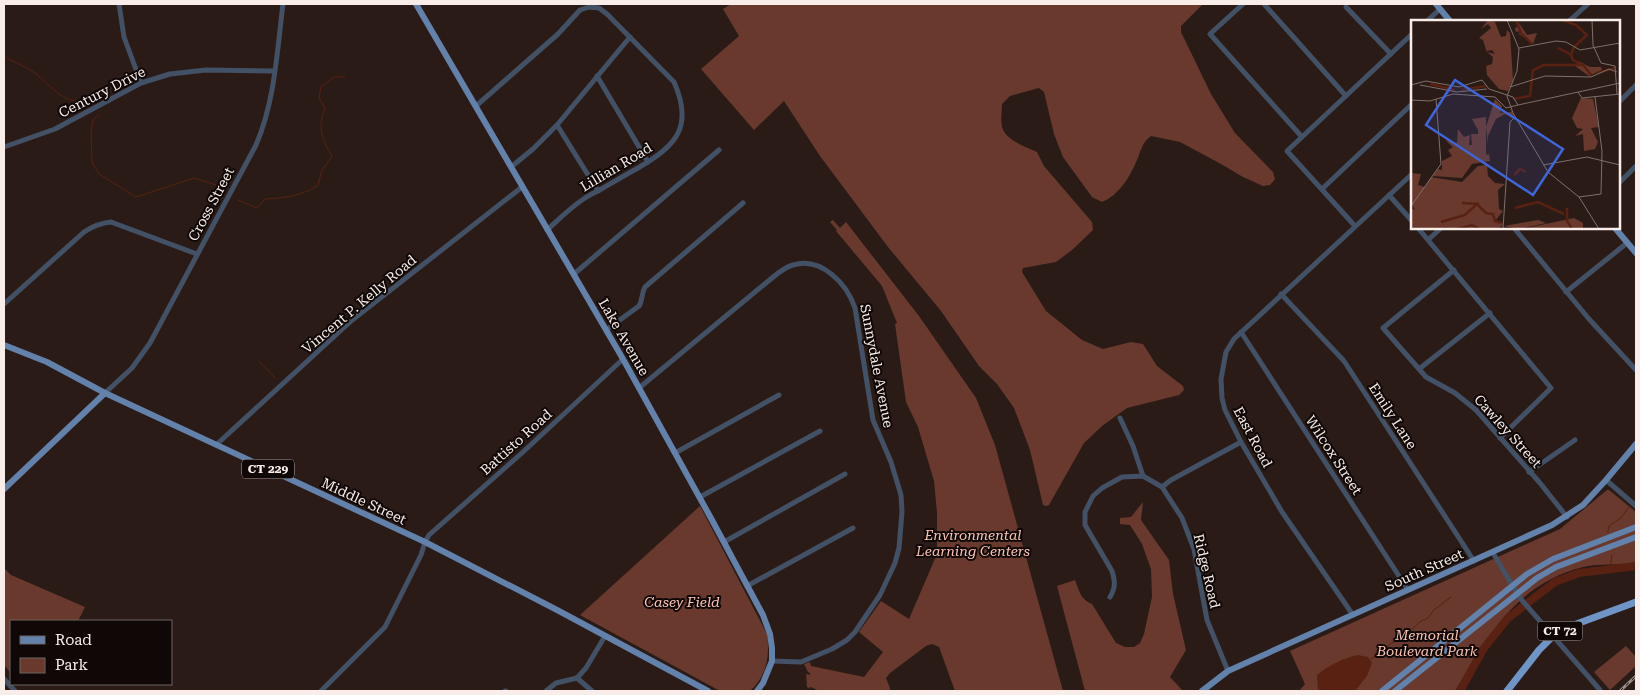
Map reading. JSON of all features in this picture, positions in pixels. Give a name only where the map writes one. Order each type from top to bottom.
[{"type":"highway","name":"CT 72","points":[[1507,691],[1539,650],[1554,636],[1571,626],[1636,602]]},
{"type":"main road","name":"Lake Avenue","points":[[416,4],[639,388],[700,497],[769,630],[772,661],[763,683],[757,691]]},
{"type":"main road","points":[[1438,6],[1449,20]]},
{"type":"main road","points":[[1616,229],[1636,253]]},
{"type":"main road","name":"Middle Street","points":[[4,345],[47,362],[105,393],[424,542],[501,580],[708,691]]},
{"type":"main road","points":[[4,489],[105,393]]},
{"type":"main road","name":"South Street","points":[[1202,691],[1228,672],[1552,525],[1583,505],[1636,444]]},
{"type":"main road","points":[[1382,691],[1528,574],[1553,559],[1636,528]]},
{"type":"main road","points":[[1396,691],[1536,578],[1556,567],[1636,537]]},
{"type":"street","points":[[119,4],[124,36],[141,82]]},
{"type":"street","name":"Cross Street","points":[[105,393],[132,368],[150,342],[256,145],[269,108],[283,4]]},
{"type":"street","points":[[1243,4],[1210,34],[1302,137]]},
{"type":"street","points":[[1264,4],[1346,96]]},
{"type":"street","points":[[1570,20],[1588,4]]},
{"type":"street","points":[[1428,20],[1438,6]]},
{"type":"street","name":"Lillian Road","points":[[476,106],[558,34],[580,10],[589,7],[599,8],[607,14],[674,82],[679,94],[682,117],[680,130],[675,140],[664,152],[585,197],[547,230]]},
{"type":"street","points":[[1346,7],[1391,54]]},
{"type":"street","points":[[1355,226],[1287,151],[1411,35]]},
{"type":"street","points":[[511,167],[533,150],[557,125],[630,37]]},
{"type":"street","name":"Century Drive","points":[[4,147],[55,129],[141,82],[170,74],[206,70],[274,71]]},
{"type":"street","points":[[597,76],[648,162]]},
{"type":"street","points":[[1620,101],[1636,85]]},
{"type":"street","points":[[1322,189],[1411,105]]},
{"type":"street","points":[[557,125],[598,191]]},
{"type":"street","points":[[574,274],[719,150]]},
{"type":"street","points":[[1620,182],[1636,166]]},
{"type":"street","name":"East Road","points":[[1353,615],[1282,512],[1241,442],[1225,410],[1220,387],[1222,370],[1226,352],[1231,342],[1411,175]]},
{"type":"street","name":"Vincent P. Kelly Road","points":[[216,445],[351,322],[522,187]]},
{"type":"street","points":[[1389,195],[1411,220]]},
{"type":"street","points":[[606,330],[639,306],[645,287],[743,203]]},
{"type":"street","points":[[4,304],[84,232],[92,226],[102,223],[110,222],[197,254]]},
{"type":"street","points":[[1419,229],[1551,388],[1500,438]]},
{"type":"street","points":[[1428,239],[1441,229]]},
{"type":"street","points":[[1515,229],[1588,319],[1636,370]]},
{"type":"street","points":[[1566,292],[1627,242]]},
{"type":"street","name":"Sunnydale Avenue","points":[[639,388],[787,267],[802,263],[817,265],[825,269],[842,284],[852,299],[873,420],[891,462],[900,495],[902,512],[899,548],[895,563],[880,595],[855,632],[847,640],[832,649],[801,662],[772,661]]},
{"type":"street","name":"Cawley Street","points":[[1454,270],[1383,328],[1427,378],[1455,393],[1470,404],[1566,517]]},
{"type":"street","name":"Emily Lane","points":[[1281,294],[1344,361],[1474,561]]},
{"type":"street","points":[[1419,370],[1490,313]]},
{"type":"street","name":"Wilcox Street","points":[[1241,332],[1408,590]]},
{"type":"street","name":"Battisto Road","points":[[424,542],[429,535],[622,359]]},
{"type":"street","points":[[675,453],[779,395]]},
{"type":"street","points":[[1110,597],[1115,587],[1112,571],[1084,525],[1085,512],[1093,496],[1102,488],[1122,477],[1143,476],[1133,446],[1120,418]]},
{"type":"street","points":[[700,497],[820,431]]},
{"type":"street","points":[[1529,472],[1575,440]]},
{"type":"street","points":[[1162,487],[1171,480],[1241,442]]},
{"type":"street","points":[[724,542],[845,474]]},
{"type":"street","name":"Ridge Road","points":[[1143,476],[1162,487],[1182,518],[1194,549],[1207,620],[1228,672]]},
{"type":"street","points":[[1606,480],[1636,506]]},
{"type":"street","points":[[747,586],[853,528]]},
{"type":"street","points":[[321,691],[384,627],[421,555],[424,542]]},
{"type":"street","points":[[1493,553],[1521,600],[1600,690]]},
{"type":"street","points":[[546,691],[556,683],[577,678],[586,668],[606,636]]},
{"type":"street","points":[[577,678],[592,691]]},
{"type":"street","points":[[4,679],[15,691]]},
{"type":"green space","points":[[731,4],[1203,4],[1181,26],[1181,32],[1211,94],[1235,133],[1273,172],[1275,179],[1270,185],[1263,186],[1243,177],[1180,142],[1151,136],[1144,144],[1123,185],[1114,195],[1102,202],[1092,197],[1063,157],[1054,134],[1044,92],[1039,88],[1010,96],[1002,104],[1001,115],[1003,130],[1008,136],[1037,152],[1044,166],[1092,222],[1093,230],[1056,262],[1023,268],[1022,272],[1046,311],[1082,340],[1103,349],[1131,342],[1143,344],[1157,366],[1183,386],[1184,390],[1179,395],[1127,408],[1102,426],[1084,443],[1049,505],[1043,505],[1030,450],[1014,408],[997,384],[979,366],[941,311],[888,247],[820,156],[784,101],[754,130],[701,69],[739,36],[723,9]]},
{"type":"green space","name":"Environmental Learning Centers","points":[[833,220],[840,228],[846,222],[919,316],[976,398],[995,445],[1063,691],[955,691],[939,647],[932,644],[926,646],[890,673],[886,678],[891,691],[819,691],[807,687],[806,674],[810,675],[810,673],[804,664],[810,662],[811,666],[864,677],[883,652],[859,632],[881,601],[909,619],[937,554],[937,513],[934,481],[918,427],[906,402],[895,324],[897,323],[882,286],[836,231],[830,222]]},
{"type":"green space","name":"Memorial Boulevard Park","points":[[1607,490],[1636,512],[1636,562],[1583,567],[1559,575],[1539,586],[1521,600],[1492,632],[1455,691],[1299,691],[1305,684],[1290,651],[1560,529]]},
{"type":"green space","points":[[1143,502],[1141,520],[1169,560],[1173,594],[1186,650],[1170,677],[1183,691],[1085,691],[1057,586],[1075,580],[1081,595],[1092,604],[1116,643],[1125,647],[1134,647],[1140,643],[1144,634],[1152,597],[1151,569],[1142,544],[1130,525],[1120,524],[1120,518],[1131,517]]},
{"type":"green space","name":"Casey Field","points":[[700,506],[767,634],[768,650],[764,672],[750,691],[720,691],[580,615]]},
{"type":"green space","points":[[4,568],[11,575],[85,607],[78,620],[10,620],[10,672],[4,665]]},
{"type":"green space","points":[[1626,646],[1636,657],[1636,666],[1610,690],[1594,672]]},
{"type":"shaded area","points":[[1358,655],[1368,657],[1372,663],[1367,676],[1355,691],[1318,691],[1317,675],[1336,663]]},
{"type":"waterway","points":[[4,55],[35,73],[63,97],[70,100],[85,101]]},
{"type":"waterway","points":[[238,200],[257,208],[265,199],[293,196],[306,192],[318,185],[322,170],[332,156],[321,128],[325,109],[319,98],[321,87],[334,77],[345,77]]},
{"type":"waterway","points":[[99,115],[93,120],[91,133],[92,162],[99,174],[136,197],[194,178],[216,185],[224,192]]},
{"type":"waterway","points":[[259,361],[275,378]]},
{"type":"waterway","points":[[1608,532],[1609,526],[1621,518],[1629,507]]},
{"type":"waterway","points":[[1610,569],[1612,555]]},
{"type":"waterway","points":[[1460,691],[1484,648],[1508,618],[1555,582],[1579,573],[1636,566]]},
{"type":"waterway","points":[[1371,659],[1399,640],[1401,635],[1408,633],[1421,621],[1428,618],[1434,610],[1451,597]]},
{"type":"railway","points":[[1620,691],[1636,676]]}]
